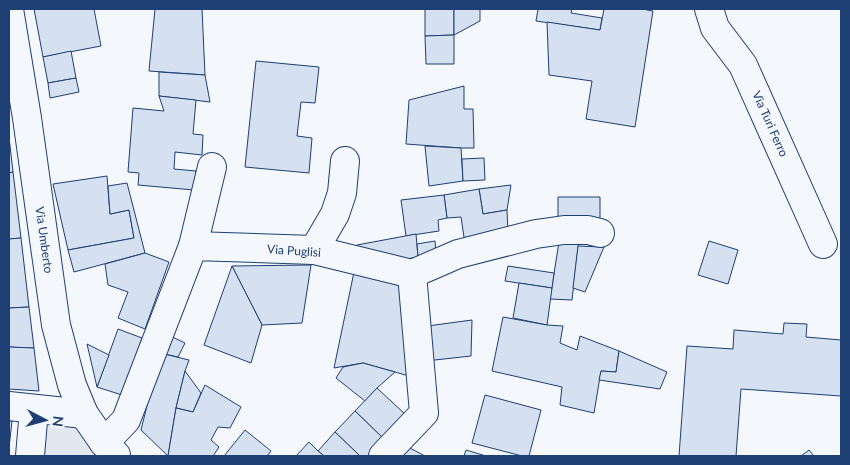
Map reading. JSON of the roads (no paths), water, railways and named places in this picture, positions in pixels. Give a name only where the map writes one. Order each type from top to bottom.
[{"type":"street","name":"Via Umberto","points":[[9,9],[27,118],[56,325],[72,385],[84,414],[111,449]]},
{"type":"street","name":"Via Turi Ferro","points":[[709,9],[715,28],[743,65],[824,244]]},
{"type":"street","points":[[314,250],[335,214],[342,192],[345,161]]},
{"type":"street","points":[[111,449],[126,420],[193,246],[212,167]]},
{"type":"street","points":[[383,456],[424,413],[412,274],[458,254],[536,234],[564,230],[588,230],[600,233]]},
{"type":"street","name":"Via Puglisi","points":[[193,246],[314,250],[412,274]]},
{"type":"street","points":[[30,456],[22,407],[84,414]]}]
